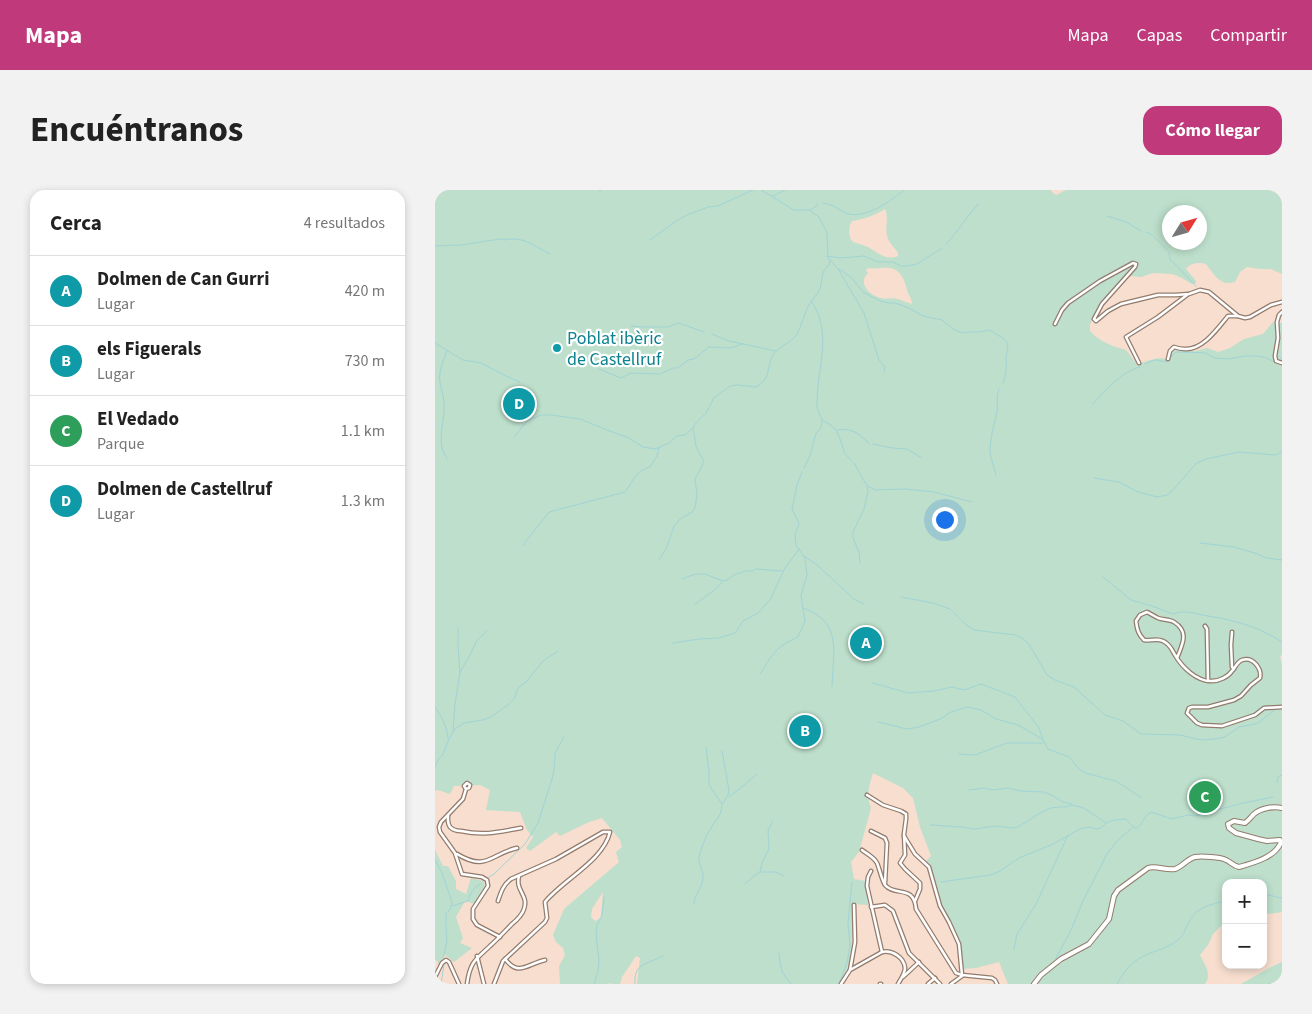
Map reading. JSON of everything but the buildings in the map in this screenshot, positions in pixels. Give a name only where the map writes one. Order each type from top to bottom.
[{"type":"main road","points":[[1034,984],[1041,975],[1061,959],[1089,944],[1109,919],[1114,896],[1118,890],[1148,868],[1173,869],[1197,857],[1224,859],[1239,867],[1268,856],[1280,846],[1280,840],[1262,840],[1236,833],[1229,828],[1228,824],[1234,821],[1245,822],[1257,812],[1265,809],[1282,808]]},
{"type":"street","points":[[1055,324],[1068,303],[1133,263],[1135,263],[1135,267],[1102,304],[1095,321],[1121,304],[1158,295],[1176,296],[1200,290],[1209,292],[1238,316]]},
{"type":"street","points":[[1139,363],[1126,336],[1158,317],[1189,294]]},
{"type":"street","points":[[1168,359],[1169,351],[1173,348],[1186,350],[1203,343],[1217,331],[1228,316],[1250,317],[1271,304],[1282,302]]},
{"type":"street","points":[[1282,312],[1277,322],[1278,338],[1275,356],[1276,361],[1282,363]]},
{"type":"street","points":[[1177,658],[1184,641],[1182,630],[1171,620],[1159,619],[1147,612],[1141,615],[1136,621],[1139,635],[1144,640],[1166,642],[1177,658],[1188,671],[1196,676],[1213,681],[1227,676],[1237,663],[1242,660],[1250,660],[1259,668],[1261,672],[1260,678],[1241,696],[1234,700],[1205,707],[1189,708],[1187,713],[1197,723],[1202,726],[1222,726],[1255,715],[1264,708],[1282,707]]},
{"type":"street","points":[[1205,626],[1207,629],[1208,681]]},
{"type":"street","points":[[1232,632],[1232,667],[1234,669]]},
{"type":"street","points":[[467,789],[463,799],[441,822],[440,832],[455,853],[462,874],[482,877],[487,880],[488,886],[473,909],[473,919],[477,925],[500,937]]},
{"type":"street","points":[[867,795],[883,805],[905,813],[907,819],[904,836],[905,855],[900,863],[920,883],[920,889],[915,901],[916,909],[956,973],[992,978],[997,984]]},
{"type":"street","points":[[448,815],[449,826],[453,830],[474,834],[488,834],[521,828]]},
{"type":"street","points":[[871,831],[885,838],[887,843],[885,885]]},
{"type":"street","points":[[495,984],[503,961],[545,922],[547,918],[545,902],[554,892],[599,855],[608,840],[610,832],[603,832],[557,860],[506,882],[498,901]]},
{"type":"street","points":[[904,836],[915,854],[929,867],[940,906],[957,939],[962,975]]},
{"type":"street","points":[[455,853],[477,863],[517,848]]},
{"type":"street","points":[[862,850],[877,863],[885,885],[907,893],[915,901]]},
{"type":"street","points":[[871,871],[867,886],[882,952]]},
{"type":"street","points":[[467,984],[471,966],[477,956],[521,916],[525,908],[523,895],[517,883],[519,876]]},
{"type":"street","points":[[841,984],[850,970],[855,942],[854,905]]},
{"type":"street","points":[[871,907],[885,905],[893,911],[909,953],[940,984]]},
{"type":"street","points":[[850,970],[882,952],[888,951],[896,954],[901,959],[905,967],[902,978]]},
{"type":"street","points":[[477,956],[484,984]]},
{"type":"street","points":[[505,959],[515,969],[545,960]]},
{"type":"street","points":[[435,977],[445,960],[449,962],[459,984]]},
{"type":"street","points":[[898,984],[919,962]]},
{"type":"street","points":[[951,984],[962,975]]},
{"type":"street","points":[[927,984],[935,978]]},
{"type":"green space","points":[[435,190],[1051,190],[1056,195],[1066,190],[1282,190],[1282,274],[1271,269],[1247,267],[1240,272],[1235,282],[1225,283],[1218,279],[1206,264],[1198,263],[1190,265],[1186,269],[1196,281],[1196,283],[1192,284],[1172,274],[1153,273],[1141,277],[1131,276],[1119,283],[1104,300],[1090,324],[1090,331],[1095,336],[1113,346],[1126,350],[1137,364],[1155,359],[1166,359],[1175,350],[1195,351],[1207,348],[1218,352],[1230,348],[1244,339],[1263,334],[1273,322],[1282,323],[1282,655],[1280,656],[1282,666],[1282,912],[1267,913],[1267,879],[1222,879],[1222,925],[1213,934],[1208,945],[1200,955],[1208,973],[1205,984],[1008,984],[999,962],[963,969],[959,938],[953,929],[951,921],[943,911],[931,866],[926,861],[931,856],[920,827],[913,798],[903,788],[873,773],[868,795],[871,808],[859,852],[851,862],[854,879],[865,881],[868,905],[852,904],[850,954],[841,984],[637,984],[640,958],[636,956],[622,977],[620,984],[560,984],[559,966],[565,955],[563,948],[556,942],[553,935],[564,909],[619,862],[616,852],[622,847],[620,840],[602,818],[560,836],[556,832],[530,851],[526,848],[533,837],[527,830],[520,812],[486,810],[490,790],[480,785],[454,786],[450,794],[438,790],[435,791]],"holes":[[[885,209],[887,215],[887,236],[898,253],[898,256],[889,258],[868,247],[853,242],[849,235],[852,221],[869,217]],[[868,268],[892,268],[900,273],[912,304],[895,298],[883,299],[869,292],[864,285]],[[603,892],[601,918],[595,921],[591,917],[592,909]]]},
{"type":"green space","points":[[435,850],[443,866],[448,866],[456,881],[456,889],[466,894],[471,878],[483,881],[485,886],[475,904],[465,901],[456,917],[463,938],[460,943],[472,948],[454,962],[445,955],[439,964],[435,959]]},
{"type":"green space","points":[[1282,962],[1282,984],[1241,984],[1269,968]]},
{"type":"waterway","points":[[650,240],[687,215],[708,207],[718,206],[753,190]]},
{"type":"waterway","points":[[761,190],[794,210],[809,210],[819,217],[827,233],[828,258],[838,269],[864,313],[879,360],[885,367],[884,372]]},
{"type":"waterway","points":[[773,196],[785,190]]},
{"type":"waterway","points":[[823,203],[848,214],[863,214],[885,204],[904,190]]},
{"type":"waterway","points":[[946,244],[978,204]]},
{"type":"waterway","points":[[810,210],[818,205]]},
{"type":"waterway","points":[[1107,216],[1126,222],[1141,231]]},
{"type":"waterway","points":[[1146,232],[1152,235],[1169,252],[1170,259],[1196,286]]},
{"type":"waterway","points":[[435,246],[517,239],[550,254]]},
{"type":"waterway","points":[[827,256],[841,258],[864,256],[878,262],[893,262],[901,266],[908,266],[917,264],[942,248]]},
{"type":"waterway","points":[[659,560],[667,547],[674,526],[695,508],[697,495],[695,479],[703,464],[703,459],[696,446],[694,425],[706,413],[714,398],[730,386],[756,387],[764,381],[774,354],[797,334],[809,305],[820,289],[823,273],[829,265],[830,259]]},
{"type":"waterway","points":[[839,269],[852,278],[863,292],[880,301],[895,303],[923,316],[942,320],[960,332],[990,330],[1002,338],[1008,346],[1003,383]]},
{"type":"waterway","points":[[804,468],[810,456],[816,433],[821,428],[822,421],[817,406],[823,339],[822,326],[818,313],[811,301]]},
{"type":"waterway","points":[[631,326],[668,327],[679,323],[704,332]]},
{"type":"waterway","points":[[712,334],[729,341],[776,351]]},
{"type":"waterway","points":[[435,343],[463,360],[481,363],[520,382]]},
{"type":"waterway","points":[[599,369],[621,378],[631,373],[660,374],[673,368],[678,368],[688,360],[694,359],[709,347],[731,348],[742,344]]},
{"type":"waterway","points":[[447,350],[441,367],[440,385],[444,404],[441,443],[447,459]]},
{"type":"waterway","points":[[1170,358],[1176,352],[1180,352],[1206,353],[1214,358],[1228,359],[1256,356],[1273,361]]},
{"type":"waterway","points":[[1145,364],[1156,360],[1167,361]]},
{"type":"waterway","points":[[1093,404],[1127,372],[1140,367]]},
{"type":"waterway","points":[[996,475],[990,455],[990,447],[997,412],[999,389]]},
{"type":"waterway","points":[[515,436],[527,421],[541,415],[580,419],[629,438],[643,447],[655,449],[669,443],[677,436],[685,435],[693,428]]},
{"type":"waterway","points":[[822,420],[836,430],[845,454],[852,461]]},
{"type":"waterway","points":[[837,430],[851,431],[869,443]]},
{"type":"waterway","points":[[873,444],[907,449],[922,458]]},
{"type":"waterway","points":[[523,545],[549,512],[625,492],[638,474],[650,467],[657,456],[659,448]]},
{"type":"waterway","points":[[1094,478],[1119,482],[1138,492],[1157,497],[1167,495],[1197,463],[1206,459],[1239,452],[1275,455],[1282,452]]},
{"type":"waterway","points":[[854,463],[867,486],[868,492],[864,509],[853,532],[860,563]]},
{"type":"waterway","points":[[760,674],[779,648],[798,637],[805,621],[801,596],[807,575],[805,558],[796,545],[795,535],[799,523],[792,509],[802,472]]},
{"type":"waterway","points":[[867,486],[876,490],[905,489],[934,492],[972,502]]},
{"type":"waterway","points":[[1200,543],[1234,547],[1266,558],[1282,560]]},
{"type":"waterway","points":[[673,643],[719,638],[735,633],[743,621],[758,613],[770,600],[785,568],[799,549]]},
{"type":"waterway","points":[[804,556],[816,564],[854,599],[864,604]]},
{"type":"waterway","points":[[682,579],[696,574],[705,574],[723,581],[734,575],[755,569],[782,571]]},
{"type":"waterway","points":[[1103,577],[1131,600],[1173,614],[1190,612],[1237,622],[1256,628],[1282,642]]},
{"type":"waterway","points":[[694,605],[722,582]]},
{"type":"waterway","points":[[901,597],[933,603],[950,609],[974,630],[1016,635],[1022,638],[1029,644],[1047,675],[1074,687],[1105,715],[1123,721],[1141,734],[1180,735],[1201,740],[1225,737],[1239,727],[1258,723],[1277,708]]},
{"type":"waterway","points":[[803,608],[825,621],[830,630],[834,650],[832,686]]},
{"type":"waterway","points":[[458,628],[460,672]]},
{"type":"waterway","points":[[453,731],[460,672],[477,640],[487,631]]},
{"type":"waterway","points":[[435,767],[455,729],[464,723],[491,717],[509,704],[514,699],[518,688],[527,681],[543,661],[558,651]]},
{"type":"waterway","points":[[873,683],[908,693],[934,691],[952,687],[964,690],[981,684],[1015,697],[1039,728],[1048,749],[1069,757],[1080,770],[1116,781],[1142,798]]},
{"type":"waterway","points":[[435,707],[443,721],[448,738]]},
{"type":"waterway","points":[[878,722],[907,729],[919,727],[940,719],[951,712],[968,707],[981,710],[996,719],[1018,725],[1042,739]]},
{"type":"waterway","points":[[489,877],[525,844],[538,823],[552,779],[555,753],[564,737]]},
{"type":"waterway","points":[[959,754],[975,755],[1007,743],[1043,743]]},
{"type":"waterway","points":[[694,904],[703,879],[699,856],[703,843],[720,815],[722,804],[709,785],[706,747]]},
{"type":"waterway","points":[[722,751],[729,790],[723,803]]},
{"type":"waterway","points":[[729,797],[757,774]]},
{"type":"waterway","points":[[1277,782],[1278,777],[1282,775]]},
{"type":"waterway","points":[[969,790],[1008,788],[1020,791],[1044,792],[1063,802],[1072,804]]},
{"type":"waterway","points":[[941,882],[990,875],[1000,871],[1019,858],[1053,844],[1080,829],[1089,827],[1101,828],[1106,823],[1114,820],[1126,819],[1133,827],[1137,828],[1151,812],[1172,819],[1188,815],[1195,816],[1273,797]]},
{"type":"waterway","points":[[931,825],[974,829],[996,826],[1012,828],[1018,827],[1051,808],[1072,805],[1084,808],[1106,823]]},
{"type":"waterway","points":[[745,884],[760,872],[769,849],[768,831],[773,821]]},
{"type":"waterway","points":[[1055,960],[1107,854],[1116,842],[1132,828]]},
{"type":"waterway","points":[[1014,949],[1017,934],[1036,904],[1068,835]]},
{"type":"waterway","points":[[435,860],[442,873],[452,902],[450,910],[446,913],[447,941],[443,958]]},
{"type":"waterway","points":[[761,872],[776,872],[784,876]]},
{"type":"waterway","points":[[839,984],[847,963],[850,946],[848,923],[852,882]]},
{"type":"waterway","points":[[452,906],[468,901],[472,891],[480,884]]},
{"type":"waterway","points":[[1267,895],[1282,898]]},
{"type":"waterway","points":[[595,984],[599,960],[596,934],[597,925],[602,915],[604,897]]},
{"type":"waterway","points":[[1117,984],[1125,971],[1137,960],[1168,946],[1180,938],[1197,912],[1210,905],[1222,902]]},
{"type":"waterway","points":[[779,953],[782,970],[791,984]]},
{"type":"waterway","points":[[635,984],[636,972],[639,968],[663,956]]},
{"type":"waterway","points":[[441,984],[444,965]]},
{"type":"waterway","points":[[1268,984],[1282,981]]},
{"type":"place","name":"Poblat ibèric de Castellruf","points":[[557,348]]},
{"type":"place","name":"Dolmen de Castellruf","points":[[519,404]]},
{"type":"place","name":"Dolmen de Can Gurri","points":[[866,643]]},
{"type":"place","name":"els Figuerals","points":[[805,731]]},
{"type":"place","name":"El Vedado","points":[[1205,797]]}]
